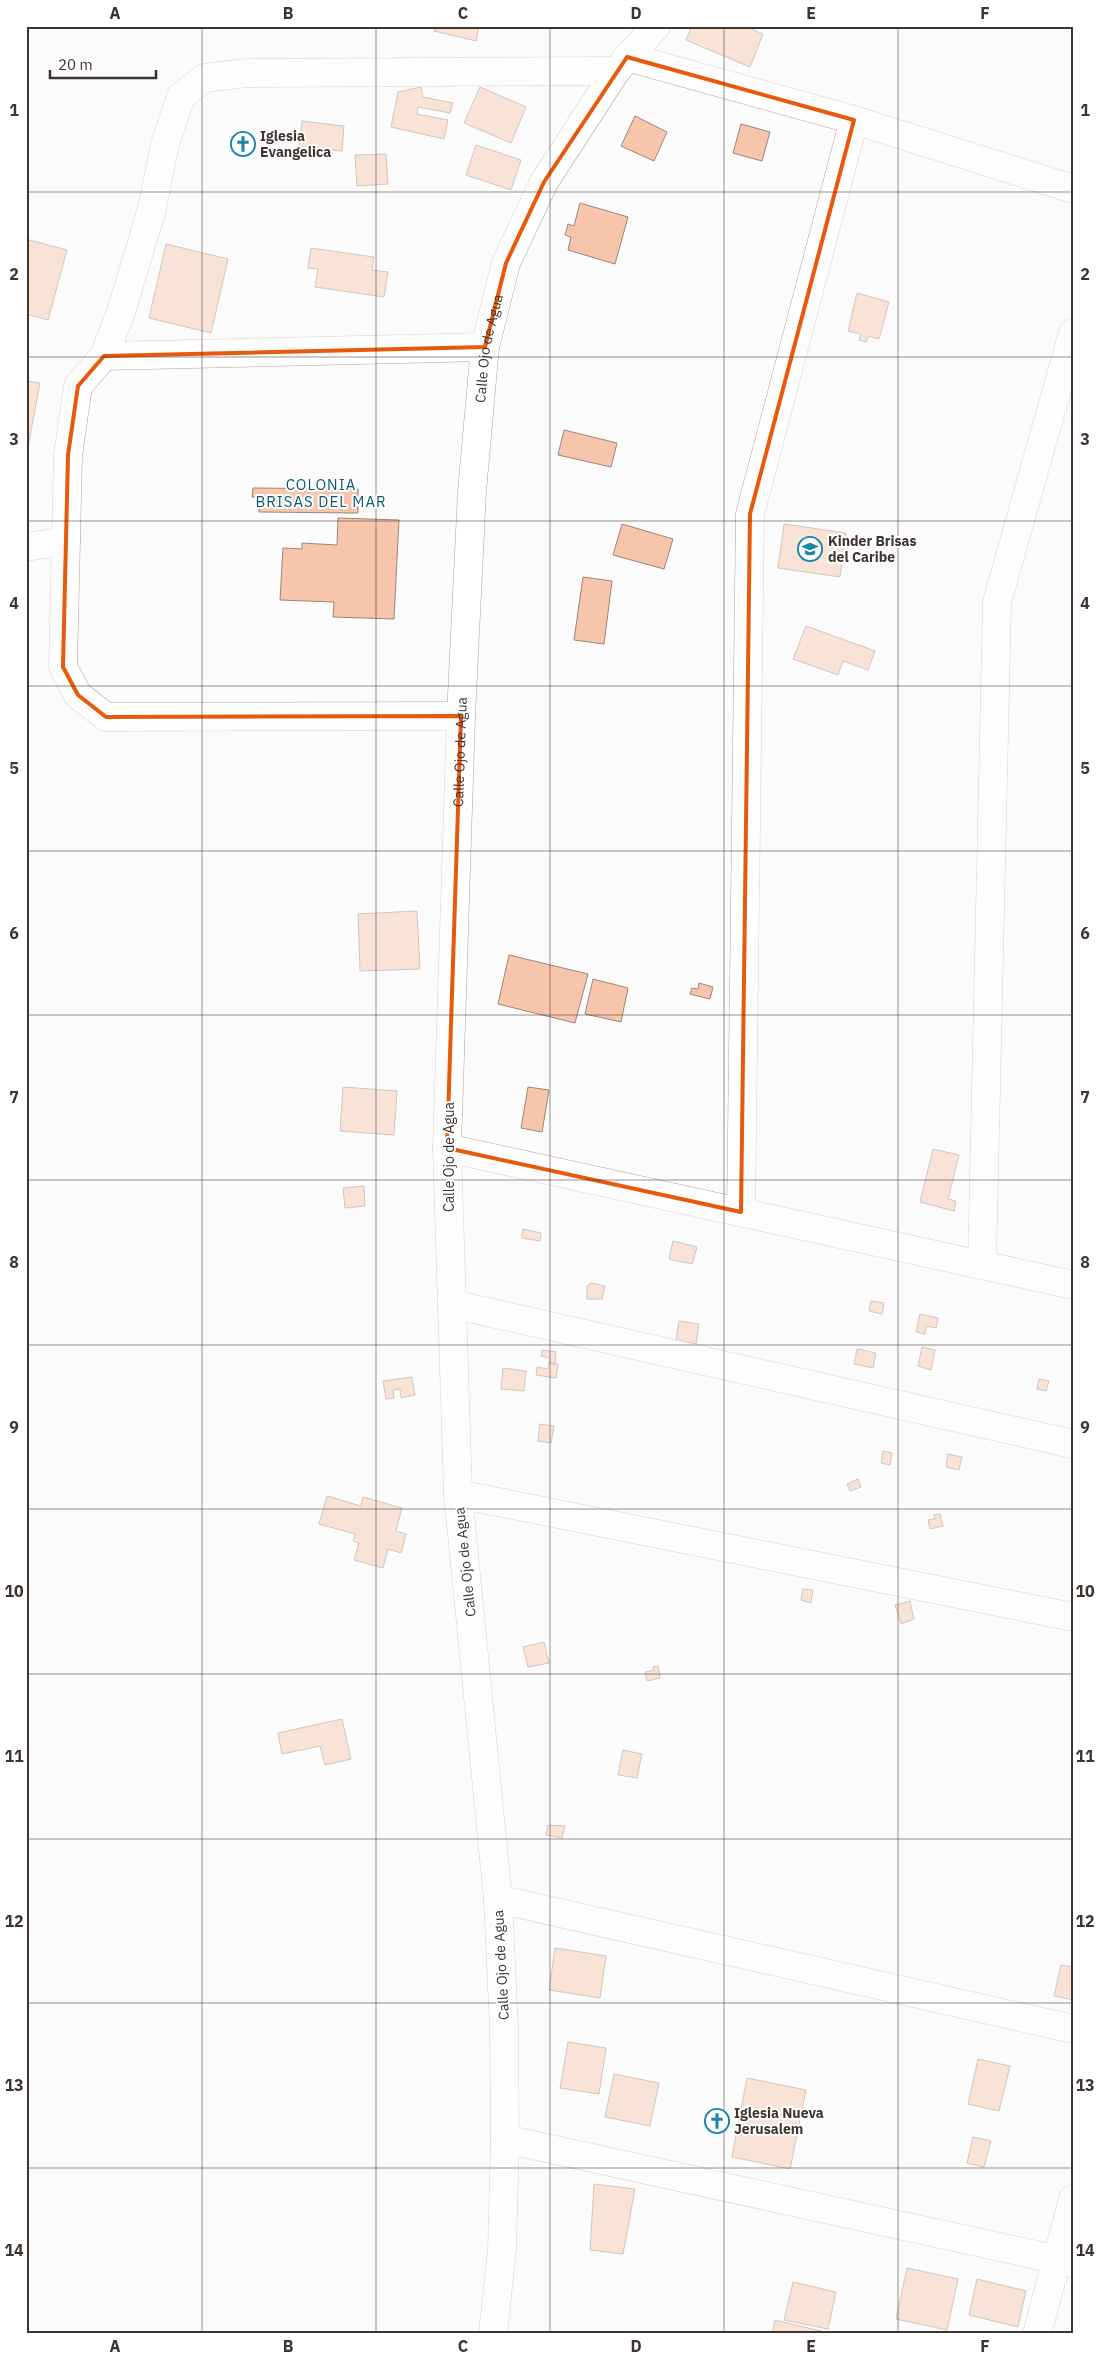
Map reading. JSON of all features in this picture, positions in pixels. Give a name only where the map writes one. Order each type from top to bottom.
[{"type":"street","name":"Calle Ojo de Agua","points":[[492,2334],[502,2250],[505,2139],[504,2029],[498,1899],[458,1494],[448,1148],[461,716],[472,491],[485,347],[506,262],[544,182],[622,64],[656,26]]},
{"type":"street","points":[[461,716],[106,717],[78,695],[63,667],[68,455],[78,386],[104,356],[122,312],[152,209],[165,144],[181,96],[205,78],[246,73],[622,64],[854,120],[1073,189]]},
{"type":"street","points":[[741,1212],[750,514],[854,120]]},
{"type":"street","points":[[982,1265],[997,602],[1073,333]]},
{"type":"street","points":[[104,356],[485,347]]},
{"type":"street","points":[[26,547],[66,541]]},
{"type":"street","points":[[448,1148],[1073,1285]]},
{"type":"street","points":[[452,1304],[1073,1444]]},
{"type":"street","points":[[458,1494],[1073,1617]]},
{"type":"street","points":[[498,1899],[1073,2029]]},
{"type":"street","points":[[505,2139],[1065,2261]]},
{"type":"street","points":[[1038,2334],[1065,2261],[1073,2198]]},
{"type":"highlighted area","points":[[627,57],[854,120],[750,514],[741,1212],[447,1148],[461,716],[106,717],[78,695],[63,667],[68,455],[78,386],[104,356],[485,347],[506,263],[544,182]]},
{"type":"building","points":[[435,26],[479,26],[476,41],[434,31]]},
{"type":"building","points":[[692,26],[745,26],[763,34],[750,67],[686,40]]},
{"type":"building","points":[[421,87],[423,97],[453,103],[450,113],[418,107],[417,114],[448,120],[444,139],[391,127],[398,92]]},
{"type":"building","points":[[480,87],[526,107],[511,143],[464,123]]},
{"type":"building","points":[[635,116],[667,132],[654,161],[621,146]]},
{"type":"building","points":[[302,121],[344,126],[342,151],[323,149],[322,155],[312,154],[314,151],[299,149]]},
{"type":"building","points":[[741,124],[770,132],[762,161],[733,153]]},
{"type":"building","points":[[476,145],[521,160],[511,190],[466,175]]},
{"type":"building","points":[[386,154],[388,184],[357,186],[355,155]]},
{"type":"building","points":[[580,203],[628,217],[615,264],[568,250],[571,237],[565,235],[568,224],[574,226]]},
{"type":"building","points":[[26,239],[67,250],[48,320],[26,314]]},
{"type":"building","points":[[166,244],[228,259],[211,333],[149,318]]},
{"type":"building","points":[[311,248],[374,257],[372,270],[388,272],[384,297],[315,287],[318,269],[308,268]]},
{"type":"building","points":[[857,293],[889,302],[879,339],[868,336],[866,342],[859,340],[861,334],[848,331]]},
{"type":"building","points":[[26,381],[40,383],[28,447],[26,447]]},
{"type":"building","points":[[564,430],[617,443],[611,467],[558,455]]},
{"type":"building","points":[[253,488],[358,489],[358,513],[259,512],[259,497],[252,497]]},
{"type":"building","points":[[338,518],[399,520],[394,619],[333,617],[334,602],[280,600],[283,548],[302,549],[302,543],[337,545]]},
{"type":"building","points":[[622,524],[673,539],[664,569],[613,555]]},
{"type":"building","points":[[784,524],[846,533],[840,577],[778,568]]},
{"type":"building","points":[[583,577],[612,581],[604,644],[574,640]]},
{"type":"building","points":[[806,626],[875,651],[868,670],[843,661],[838,675],[793,659]]},
{"type":"building","points":[[417,911],[420,969],[360,971],[358,914]]},
{"type":"building","points":[[509,955],[588,974],[575,1023],[498,1004]]},
{"type":"building","points":[[593,979],[628,988],[621,1022],[585,1014]]},
{"type":"building","points":[[699,983],[713,987],[710,999],[690,994],[692,988],[698,989]]},
{"type":"building","points":[[343,1087],[397,1091],[394,1135],[340,1131]]},
{"type":"building","points":[[528,1087],[549,1090],[542,1132],[521,1128]]},
{"type":"building","points":[[933,1149],[959,1155],[948,1199],[956,1201],[954,1211],[920,1202]]},
{"type":"building","points":[[364,1186],[365,1206],[345,1208],[343,1188]]},
{"type":"building","points":[[523,1229],[541,1233],[540,1241],[522,1238]]},
{"type":"building","points":[[673,1241],[697,1247],[692,1264],[669,1259]]},
{"type":"building","points":[[591,1283],[605,1286],[602,1299],[587,1299],[587,1286]]},
{"type":"building","points":[[871,1301],[884,1303],[882,1314],[869,1311]]},
{"type":"building","points":[[920,1314],[938,1318],[936,1328],[926,1326],[925,1334],[916,1332]]},
{"type":"building","points":[[679,1321],[699,1324],[696,1344],[676,1340]]},
{"type":"building","points":[[922,1347],[935,1350],[931,1370],[918,1366]]},
{"type":"building","points":[[857,1349],[876,1353],[873,1368],[854,1364]]},
{"type":"building","points":[[542,1350],[556,1352],[555,1364],[558,1364],[556,1378],[536,1375],[537,1367],[548,1369],[550,1358],[541,1356]]},
{"type":"building","points":[[503,1368],[526,1371],[524,1391],[501,1389]]},
{"type":"building","points":[[412,1377],[415,1395],[401,1398],[400,1389],[393,1390],[394,1398],[386,1399],[383,1381]]},
{"type":"building","points":[[1039,1379],[1049,1381],[1046,1391],[1037,1389]]},
{"type":"building","points":[[540,1424],[554,1426],[551,1443],[538,1441]]},
{"type":"building","points":[[883,1451],[892,1453],[890,1465],[881,1463]]},
{"type":"building","points":[[948,1454],[962,1457],[959,1470],[946,1467]]},
{"type":"building","points":[[858,1479],[861,1487],[850,1491],[847,1484]]},
{"type":"building","points":[[327,1496],[361,1506],[363,1497],[402,1508],[396,1531],[406,1534],[401,1553],[388,1549],[383,1568],[354,1560],[359,1543],[353,1541],[355,1534],[319,1524]]},
{"type":"building","points":[[940,1514],[943,1526],[930,1529],[928,1520],[935,1519],[934,1515]]},
{"type":"building","points":[[803,1589],[813,1590],[811,1603],[801,1600]]},
{"type":"building","points":[[910,1601],[914,1619],[901,1624],[895,1605]]},
{"type":"building","points":[[544,1642],[549,1663],[528,1667],[523,1647]]},
{"type":"building","points":[[658,1666],[660,1678],[647,1681],[645,1672],[654,1670],[653,1667]]},
{"type":"building","points":[[342,1719],[351,1759],[325,1765],[320,1746],[282,1754],[278,1733]]},
{"type":"building","points":[[623,1750],[642,1754],[637,1778],[618,1775]]},
{"type":"building","points":[[548,1825],[565,1826],[562,1838],[546,1835]]},
{"type":"building","points":[[555,1948],[606,1956],[600,1998],[549,1990]]},
{"type":"building","points":[[1061,1965],[1073,1967],[1073,2000],[1054,1996]]},
{"type":"building","points":[[568,2042],[606,2048],[599,2094],[560,2088]]},
{"type":"building","points":[[978,2059],[1010,2066],[999,2111],[968,2104]]},
{"type":"building","points":[[614,2074],[659,2083],[650,2126],[605,2117]]},
{"type":"building","points":[[747,2078],[806,2090],[790,2169],[732,2157]]},
{"type":"building","points":[[973,2137],[991,2141],[984,2167],[967,2163]]},
{"type":"building","points":[[594,2184],[635,2189],[623,2254],[590,2250]]},
{"type":"building","points":[[907,2268],[958,2279],[947,2330],[896,2319]]},
{"type":"building","points":[[977,2279],[1026,2291],[1018,2327],[969,2315]]},
{"type":"building","points":[[793,2282],[836,2292],[828,2329],[784,2320]]},
{"type":"building","points":[[775,2320],[825,2332],[825,2334],[772,2334]]},
{"type":"place","name":"Iglesia Evangelica","points":[[243,144]]},
{"type":"place","name":"Kinder Brisas del Caribe","points":[[810,549]]},
{"type":"place","name":"Iglesia Nueva Jerusalem","points":[[717,2121]]},
{"type":"district","name":"COLONIA BRISAS DEL MAR","points":[[321,494]]}]
